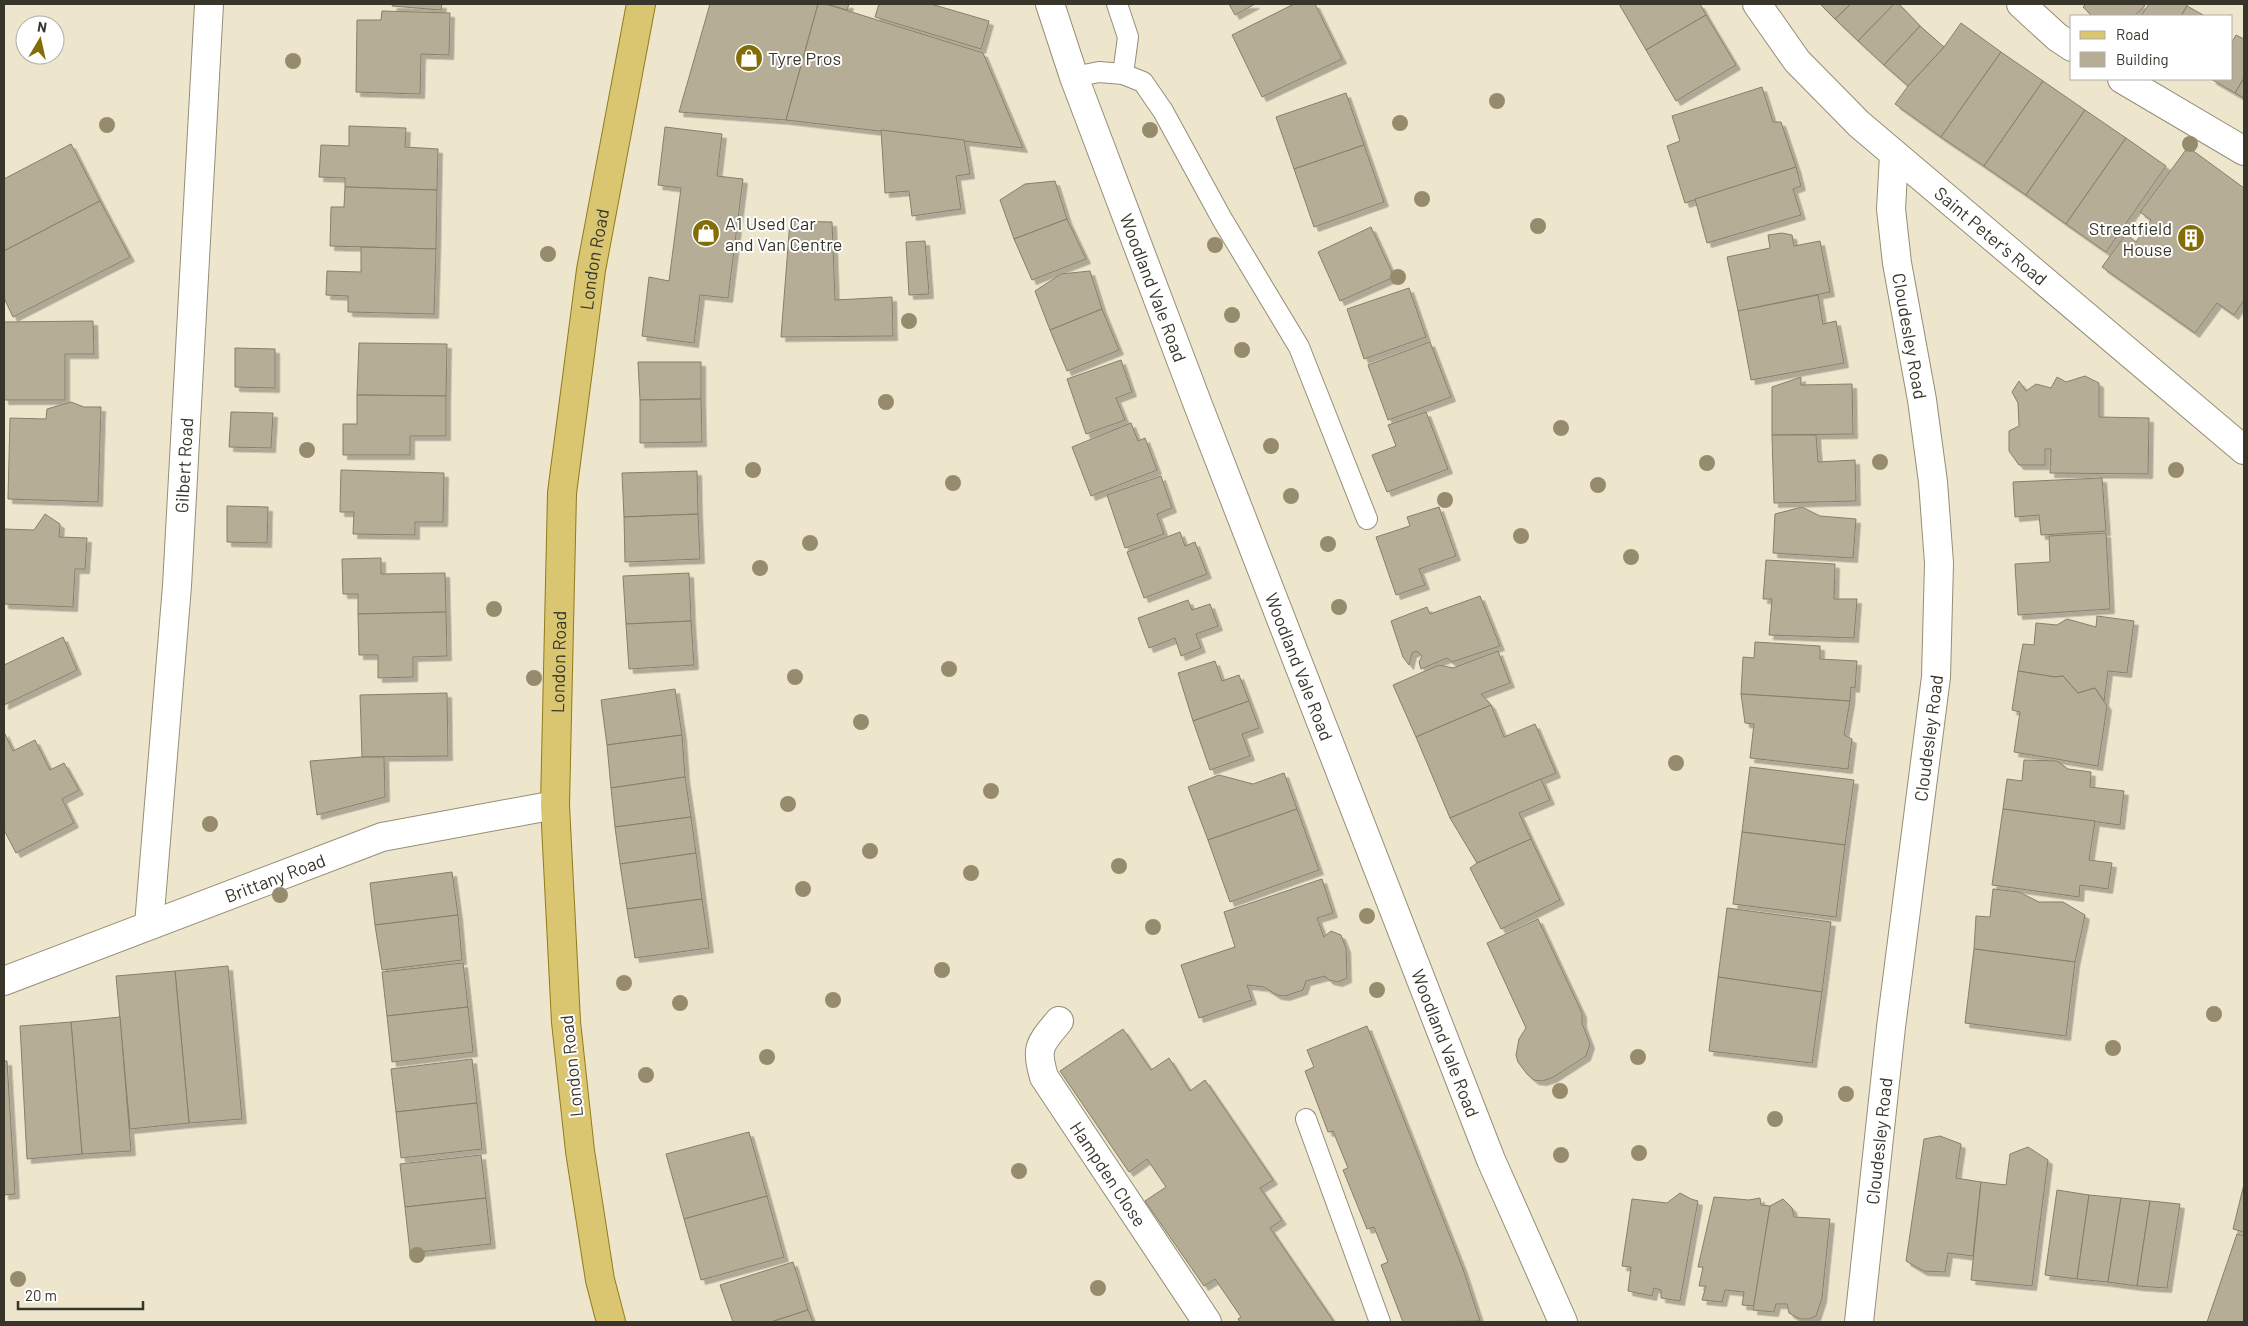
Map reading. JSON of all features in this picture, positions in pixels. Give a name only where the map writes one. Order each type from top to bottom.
[{"type":"main road","name":"London Road","points":[[611,1322],[600,1280],[583,1169],[566,1022],[555,805],[562,493],[591,270],[641,4]]},
{"type":"street","name":"Gilbert Road","points":[[149,925],[177,586],[209,4]]},
{"type":"street","name":"Woodland Vale Road","points":[[1050,4],[1074,77],[1205,424],[1491,1160],[1563,1322]]},
{"type":"street","name":"Saint Peter's Road","points":[[1757,4],[1797,61],[1860,124],[1894,155],[2244,450]]},
{"type":"street","points":[[2021,4],[2057,37],[2070,46]]},
{"type":"street","points":[[2124,80],[2244,151]]},
{"type":"street","name":"Cloudesley Road","points":[[1859,1322],[1891,1027],[1936,677],[1939,562],[1933,482],[1922,400],[1898,263],[1891,209],[1894,155]]},
{"type":"street","name":"Brittany Road","points":[[4,981],[382,837],[555,805]]},
{"type":"street","name":"Hampden Close","points":[[1059,1021],[1042,1041],[1038,1058],[1044,1077],[1207,1322]]},
{"type":"lane","points":[[1117,4],[1128,37],[1123,74]]},
{"type":"lane","points":[[1074,77],[1098,72],[1123,74],[1143,82],[1163,111],[1222,219],[1299,347],[1367,519]]},
{"type":"lane","points":[[1306,1119],[1380,1322]]},
{"type":"building","points":[[393,4],[442,4],[441,10],[392,6]]},
{"type":"building","name":"Tyre Pros","points":[[710,4],[818,4],[786,120],[679,112]]},
{"type":"building","points":[[818,4],[826,4],[983,53],[1023,148],[786,120]]},
{"type":"building","points":[[826,4],[849,4],[847,10]]},
{"type":"building","points":[[879,4],[931,4],[989,21],[981,49],[875,17]]},
{"type":"building","points":[[1229,4],[1255,4],[1235,15]]},
{"type":"building","points":[[1294,4],[1315,4],[1342,59],[1262,97],[1232,35]]},
{"type":"building","points":[[1619,4],[1700,4],[1706,15],[1646,50]]},
{"type":"building","points":[[1820,4],[1851,4],[1835,19]]},
{"type":"building","points":[[1851,4],[1894,4],[1858,41],[1835,19]]},
{"type":"building","points":[[1894,4],[1899,4],[1920,26],[1884,65],[1858,41]]},
{"type":"building","points":[[2086,4],[2142,4],[2145,6],[2135,15],[2091,15],[2083,7]]},
{"type":"building","points":[[2149,4],[2188,4],[2182,15],[2142,15]]},
{"type":"building","points":[[2187,6],[2203,15],[2182,15]]},
{"type":"building","points":[[382,11],[450,13],[449,55],[421,54],[420,94],[356,92],[357,20],[381,20]]},
{"type":"building","points":[[1706,15],[1736,65],[1676,101],[1646,50]]},
{"type":"building","points":[[1961,23],[2001,52],[1941,137],[1895,104],[1908,86],[1944,47]]},
{"type":"building","points":[[1920,26],[1944,47],[1908,86],[1884,65]]},
{"type":"building","points":[[2236,35],[2244,39],[2244,78],[2235,93],[2213,80],[2233,80],[2233,40]]},
{"type":"building","points":[[2001,52],[2043,81],[1984,166],[1941,137]]},
{"type":"building","points":[[2244,78],[2244,98],[2235,93]]},
{"type":"building","points":[[2043,81],[2085,110],[2026,195],[1984,166]]},
{"type":"building","points":[[1762,87],[1773,122],[1781,122],[1796,167],[1685,203],[1667,146],[1680,141],[1672,116]]},
{"type":"building","points":[[1346,93],[1364,145],[1294,169],[1276,117]]},
{"type":"building","points":[[2085,110],[2126,138],[2066,224],[2026,195]]},
{"type":"building","points":[[349,126],[406,128],[405,147],[438,149],[437,190],[345,187],[345,178],[319,177],[321,145],[349,146]]},
{"type":"building","name":"A1 Used Car and Van Centre","points":[[665,127],[722,134],[717,176],[743,179],[728,298],[700,295],[694,343],[642,336],[649,277],[669,281],[681,188],[658,185]]},
{"type":"building","points":[[881,130],[964,140],[970,174],[956,176],[961,209],[912,216],[909,191],[885,193]]},
{"type":"building","points":[[2126,138],[2166,166],[2106,252],[2066,224]]},
{"type":"building","points":[[71,144],[100,201],[4,251],[4,179]]},
{"type":"building","points":[[1364,145],[1384,202],[1314,227],[1294,169]]},
{"type":"building","name":"Streatfield House","points":[[2188,147],[2244,188],[2244,300],[2234,315],[2217,303],[2195,333],[2102,267],[2126,234],[2136,242],[2151,220],[2140,212]]},
{"type":"building","points":[[1796,167],[1801,186],[1793,189],[1801,215],[1707,243],[1695,199]]},
{"type":"building","points":[[1055,181],[1067,219],[1014,239],[1000,200],[1025,184]]},
{"type":"building","points":[[345,187],[437,190],[436,249],[330,246],[331,207],[344,207]]},
{"type":"building","points":[[100,201],[130,257],[13,317],[4,298],[4,251]]},
{"type":"building","points":[[1067,219],[1086,259],[1032,280],[1014,239]]},
{"type":"building","points":[[790,221],[832,222],[835,300],[892,297],[893,336],[781,337]]},
{"type":"building","points":[[1371,227],[1394,277],[1340,301],[1318,252]]},
{"type":"building","points":[[1782,233],[1792,235],[1794,246],[1820,241],[1830,292],[1738,311],[1727,257],[1770,248],[1768,235]]},
{"type":"building","points":[[925,241],[929,294],[909,295],[906,242]]},
{"type":"building","points":[[361,247],[436,249],[434,314],[348,312],[348,296],[326,295],[327,271],[361,272]]},
{"type":"building","points":[[1090,271],[1102,309],[1050,330],[1035,291],[1061,274]]},
{"type":"building","points":[[1409,288],[1426,337],[1364,359],[1347,309]]},
{"type":"building","points":[[1818,295],[1823,324],[1836,321],[1844,363],[1751,380],[1738,311]]},
{"type":"building","points":[[1102,309],[1119,350],[1067,371],[1050,330]]},
{"type":"building","points":[[93,321],[94,354],[65,354],[65,400],[4,400],[4,322]]},
{"type":"building","points":[[1430,342],[1451,397],[1388,420],[1368,365]]},
{"type":"building","points":[[359,343],[447,344],[446,396],[357,395]]},
{"type":"building","points":[[235,348],[275,349],[275,388],[235,387]]},
{"type":"building","points":[[1121,360],[1132,392],[1116,398],[1125,420],[1086,434],[1067,379]]},
{"type":"building","points":[[638,362],[701,362],[701,399],[640,400]]},
{"type":"building","points":[[2085,376],[2099,383],[2099,417],[2149,418],[2148,474],[2050,473],[2051,449],[2045,449],[2045,465],[2019,465],[2009,451],[2009,431],[2019,426],[2018,403],[2012,392],[2019,381],[2026,391],[2036,384],[2051,388],[2057,377],[2066,382]]},
{"type":"building","points":[[1801,377],[1801,385],[1852,384],[1853,434],[1772,435],[1772,387]]},
{"type":"building","points":[[357,395],[446,396],[446,436],[410,436],[410,455],[343,455],[343,424],[357,424]]},
{"type":"building","points":[[701,399],[702,442],[640,443],[640,400]]},
{"type":"building","points":[[71,402],[84,407],[101,407],[98,502],[8,499],[10,418],[46,419],[47,409]]},
{"type":"building","points":[[231,412],[273,413],[271,448],[229,447]]},
{"type":"building","points":[[1426,412],[1448,469],[1387,492],[1372,455],[1396,446],[1388,425]]},
{"type":"building","points":[[1131,423],[1138,441],[1145,438],[1157,470],[1091,496],[1072,447]]},
{"type":"building","points":[[1772,435],[1816,435],[1818,462],[1855,460],[1856,501],[1774,503]]},
{"type":"building","points":[[341,470],[444,473],[443,522],[415,522],[415,535],[353,534],[354,512],[340,512]]},
{"type":"building","points":[[697,471],[698,514],[624,517],[622,473]]},
{"type":"building","points":[[1161,476],[1172,508],[1157,514],[1164,534],[1125,548],[1107,495]]},
{"type":"building","points":[[2102,478],[2106,531],[2041,535],[2039,515],[2015,517],[2013,482]]},
{"type":"building","points":[[227,506],[268,507],[267,543],[227,542]]},
{"type":"building","points":[[1439,507],[1456,556],[1419,569],[1425,585],[1396,595],[1376,537],[1410,526],[1407,517]]},
{"type":"building","points":[[1802,507],[1820,516],[1856,519],[1853,558],[1773,553],[1775,514]]},
{"type":"building","points":[[45,514],[60,524],[59,537],[87,538],[85,569],[75,569],[73,607],[4,604],[4,529],[34,530]]},
{"type":"building","points":[[698,514],[700,559],[625,562],[624,517]]},
{"type":"building","points":[[1180,532],[1185,546],[1195,542],[1207,574],[1144,598],[1127,552]]},
{"type":"building","points":[[2106,533],[2110,609],[2018,615],[2015,564],[2050,562],[2049,536]]},
{"type":"building","points":[[381,558],[381,574],[445,573],[446,612],[358,614],[358,594],[343,594],[342,559]]},
{"type":"building","points":[[1766,560],[1835,564],[1834,599],[1857,599],[1854,638],[1769,635],[1772,599],[1763,599]]},
{"type":"building","points":[[689,573],[691,621],[626,624],[623,576]]},
{"type":"building","points":[[1480,596],[1500,646],[1452,662],[1447,658],[1421,669],[1419,662],[1422,656],[1417,651],[1412,653],[1409,665],[1403,657],[1391,621],[1427,607],[1430,614]]},
{"type":"building","points":[[1188,600],[1192,610],[1210,604],[1218,626],[1196,634],[1201,648],[1181,656],[1175,638],[1149,648],[1138,618]]},
{"type":"building","points":[[446,612],[447,656],[413,657],[413,677],[378,678],[378,655],[359,655],[358,614]]},
{"type":"building","points":[[2097,616],[2134,621],[2127,673],[2108,671],[2104,701],[2095,688],[2078,693],[2063,676],[2055,677],[2018,671],[2023,644],[2034,645],[2036,623],[2057,625],[2067,619],[2096,627]]},
{"type":"building","points":[[691,621],[694,665],[629,669],[626,624]]},
{"type":"building","points":[[63,637],[77,670],[4,705],[4,665]]},
{"type":"building","points":[[1755,642],[1820,646],[1820,659],[1857,661],[1855,688],[1851,687],[1850,701],[1741,694],[1743,657],[1754,658]]},
{"type":"building","points":[[1498,651],[1510,683],[1481,694],[1491,705],[1416,737],[1393,685],[1439,665],[1453,668]]},
{"type":"building","points":[[1215,661],[1222,681],[1239,675],[1249,701],[1193,721],[1178,673]]},
{"type":"building","points":[[2018,671],[2055,677],[2063,676],[2078,693],[2095,688],[2107,706],[2098,766],[2014,752],[2020,712],[2012,710]]},
{"type":"building","points":[[675,689],[682,735],[607,745],[601,700]]},
{"type":"building","points":[[447,693],[448,756],[362,757],[360,695]]},
{"type":"building","points":[[1741,694],[1850,701],[1844,735],[1852,739],[1848,769],[1750,758],[1754,724],[1745,723]]},
{"type":"building","points":[[1249,701],[1259,728],[1242,734],[1250,756],[1210,770],[1193,721]]},
{"type":"building","points":[[1491,705],[1504,737],[1535,724],[1556,773],[1450,818],[1416,737]]},
{"type":"building","points":[[4,732],[13,751],[35,740],[50,770],[64,763],[79,790],[62,799],[74,823],[16,853],[4,830]]},
{"type":"building","points":[[682,735],[685,777],[611,788],[607,745]]},
{"type":"building","points":[[384,757],[385,797],[317,815],[310,761]]},
{"type":"building","points":[[2024,760],[2057,761],[2068,769],[2091,772],[2090,787],[2124,791],[2120,825],[2003,809],[2007,779],[2022,781]]},
{"type":"building","points":[[1750,767],[1854,780],[1845,845],[1742,832]]},
{"type":"building","points":[[1284,773],[1297,809],[1208,840],[1188,787],[1219,775],[1253,784]]},
{"type":"building","points":[[685,777],[691,817],[615,827],[611,788]]},
{"type":"building","points":[[1541,779],[1550,800],[1519,813],[1531,839],[1477,863],[1450,818]]},
{"type":"building","points":[[1297,809],[1319,870],[1230,902],[1208,840]]},
{"type":"building","points":[[2003,809],[2095,821],[2089,860],[2112,863],[2108,889],[2080,885],[2079,897],[1992,885]]},
{"type":"building","points":[[691,817],[696,853],[620,864],[615,827]]},
{"type":"building","points":[[1742,832],[1845,845],[1836,917],[1733,904]]},
{"type":"building","points":[[1531,839],[1560,900],[1501,929],[1470,868],[1477,863]]},
{"type":"building","points":[[696,853],[702,899],[627,909],[620,864]]},
{"type":"building","points":[[452,872],[458,915],[375,925],[370,883]]},
{"type":"building","points":[[1322,879],[1333,913],[1317,918],[1324,937],[1331,931],[1341,935],[1346,948],[1347,978],[1338,982],[1329,980],[1325,976],[1306,981],[1303,990],[1285,996],[1277,995],[1264,987],[1247,985],[1252,1000],[1199,1018],[1181,965],[1235,947],[1224,912]]},
{"type":"building","points":[[1993,889],[2019,892],[2039,902],[2063,902],[2085,915],[2075,962],[1974,949],[1976,916],[1990,917]]},
{"type":"building","points":[[702,899],[709,948],[635,958],[627,909]]},
{"type":"building","points":[[1727,908],[1831,922],[1822,992],[1718,977]]},
{"type":"building","points":[[458,915],[462,960],[382,970],[375,925]]},
{"type":"building","points":[[1538,919],[1582,1013],[1582,1023],[1590,1044],[1586,1056],[1552,1078],[1542,1081],[1534,1080],[1518,1062],[1516,1055],[1519,1039],[1526,1028],[1487,943]]},
{"type":"building","points":[[1974,949],[2075,962],[2066,1036],[1965,1023]]},
{"type":"building","points":[[463,963],[468,1007],[387,1016],[382,972]]},
{"type":"building","points":[[228,966],[242,1119],[189,1123],[175,971]]},
{"type":"building","points":[[175,971],[189,1123],[130,1129],[116,976]]},
{"type":"building","points":[[1718,977],[1822,992],[1812,1063],[1709,1051]]},
{"type":"building","points":[[468,1007],[473,1052],[392,1062],[387,1016]]},
{"type":"building","points":[[120,1017],[131,1151],[82,1154],[71,1022]]},
{"type":"building","points":[[71,1022],[82,1154],[27,1159],[20,1026]]},
{"type":"building","points":[[1367,1026],[1463,1269],[1480,1321],[1403,1322],[1381,1265],[1388,1262],[1374,1227],[1367,1229],[1343,1170],[1348,1168],[1333,1131],[1328,1132],[1305,1071],[1314,1067],[1307,1050]]},
{"type":"building","points":[[1123,1029],[1151,1070],[1169,1058],[1190,1091],[1205,1080],[1273,1180],[1260,1188],[1282,1220],[1270,1228],[1334,1322],[1240,1322],[1238,1319],[1241,1317],[1215,1279],[1204,1286],[1145,1201],[1166,1187],[1147,1159],[1129,1172],[1060,1071]]},
{"type":"building","points":[[472,1059],[477,1103],[396,1112],[391,1069]]},
{"type":"building","points":[[4,1061],[7,1061],[15,1194],[4,1195]]},
{"type":"building","points":[[477,1103],[482,1149],[401,1158],[396,1112]]},
{"type":"building","points":[[749,1132],[767,1196],[684,1219],[666,1154]]},
{"type":"building","points":[[1940,1136],[1961,1144],[1956,1178],[1981,1182],[1973,1256],[1948,1253],[1945,1272],[1923,1271],[1906,1261],[1924,1139]]},
{"type":"building","points":[[2028,1147],[2048,1160],[2032,1286],[1971,1280],[1981,1182],[2006,1185],[2010,1154]]},
{"type":"building","points":[[481,1155],[486,1198],[405,1207],[400,1164]]},
{"type":"building","points":[[2244,1184],[2244,1232],[2233,1229]]},
{"type":"building","points":[[2057,1190],[2089,1195],[2077,1279],[2045,1275]]},
{"type":"building","points":[[1680,1193],[1698,1201],[1680,1301],[1661,1298],[1661,1290],[1654,1288],[1652,1296],[1628,1291],[1631,1267],[1622,1266],[1632,1199],[1667,1203]]},
{"type":"building","points":[[2089,1195],[2121,1198],[2108,1282],[2077,1279]]},
{"type":"building","points":[[767,1196],[784,1257],[701,1280],[684,1219]]},
{"type":"building","points":[[1714,1197],[1749,1200],[1760,1198],[1761,1205],[1770,1206],[1754,1306],[1742,1305],[1744,1292],[1725,1290],[1722,1302],[1702,1300],[1706,1286],[1699,1286],[1703,1267],[1698,1267]]},
{"type":"building","points":[[486,1198],[491,1244],[410,1253],[405,1207]]},
{"type":"building","points":[[2121,1198],[2150,1201],[2137,1286],[2108,1282]]},
{"type":"building","points":[[1783,1199],[1792,1208],[1794,1217],[1830,1219],[1822,1298],[1816,1316],[1809,1319],[1800,1319],[1789,1313],[1787,1304],[1776,1304],[1774,1312],[1753,1310],[1770,1206]]},
{"type":"building","points":[[2150,1201],[2180,1204],[2167,1288],[2137,1286]]},
{"type":"building","points":[[2237,1234],[2244,1236],[2244,1322],[2207,1322]]},
{"type":"building","points":[[793,1262],[808,1310],[771,1322],[733,1322],[720,1285]]},
{"type":"building","points":[[808,1310],[813,1322],[771,1322]]},
{"type":"place","name":"Tyre Pros","points":[[749,58]]},
{"type":"place","name":"A1 Used Car and Van Centre","points":[[706,233]]},
{"type":"place","name":"Streatfield House","points":[[2191,238]]}]
